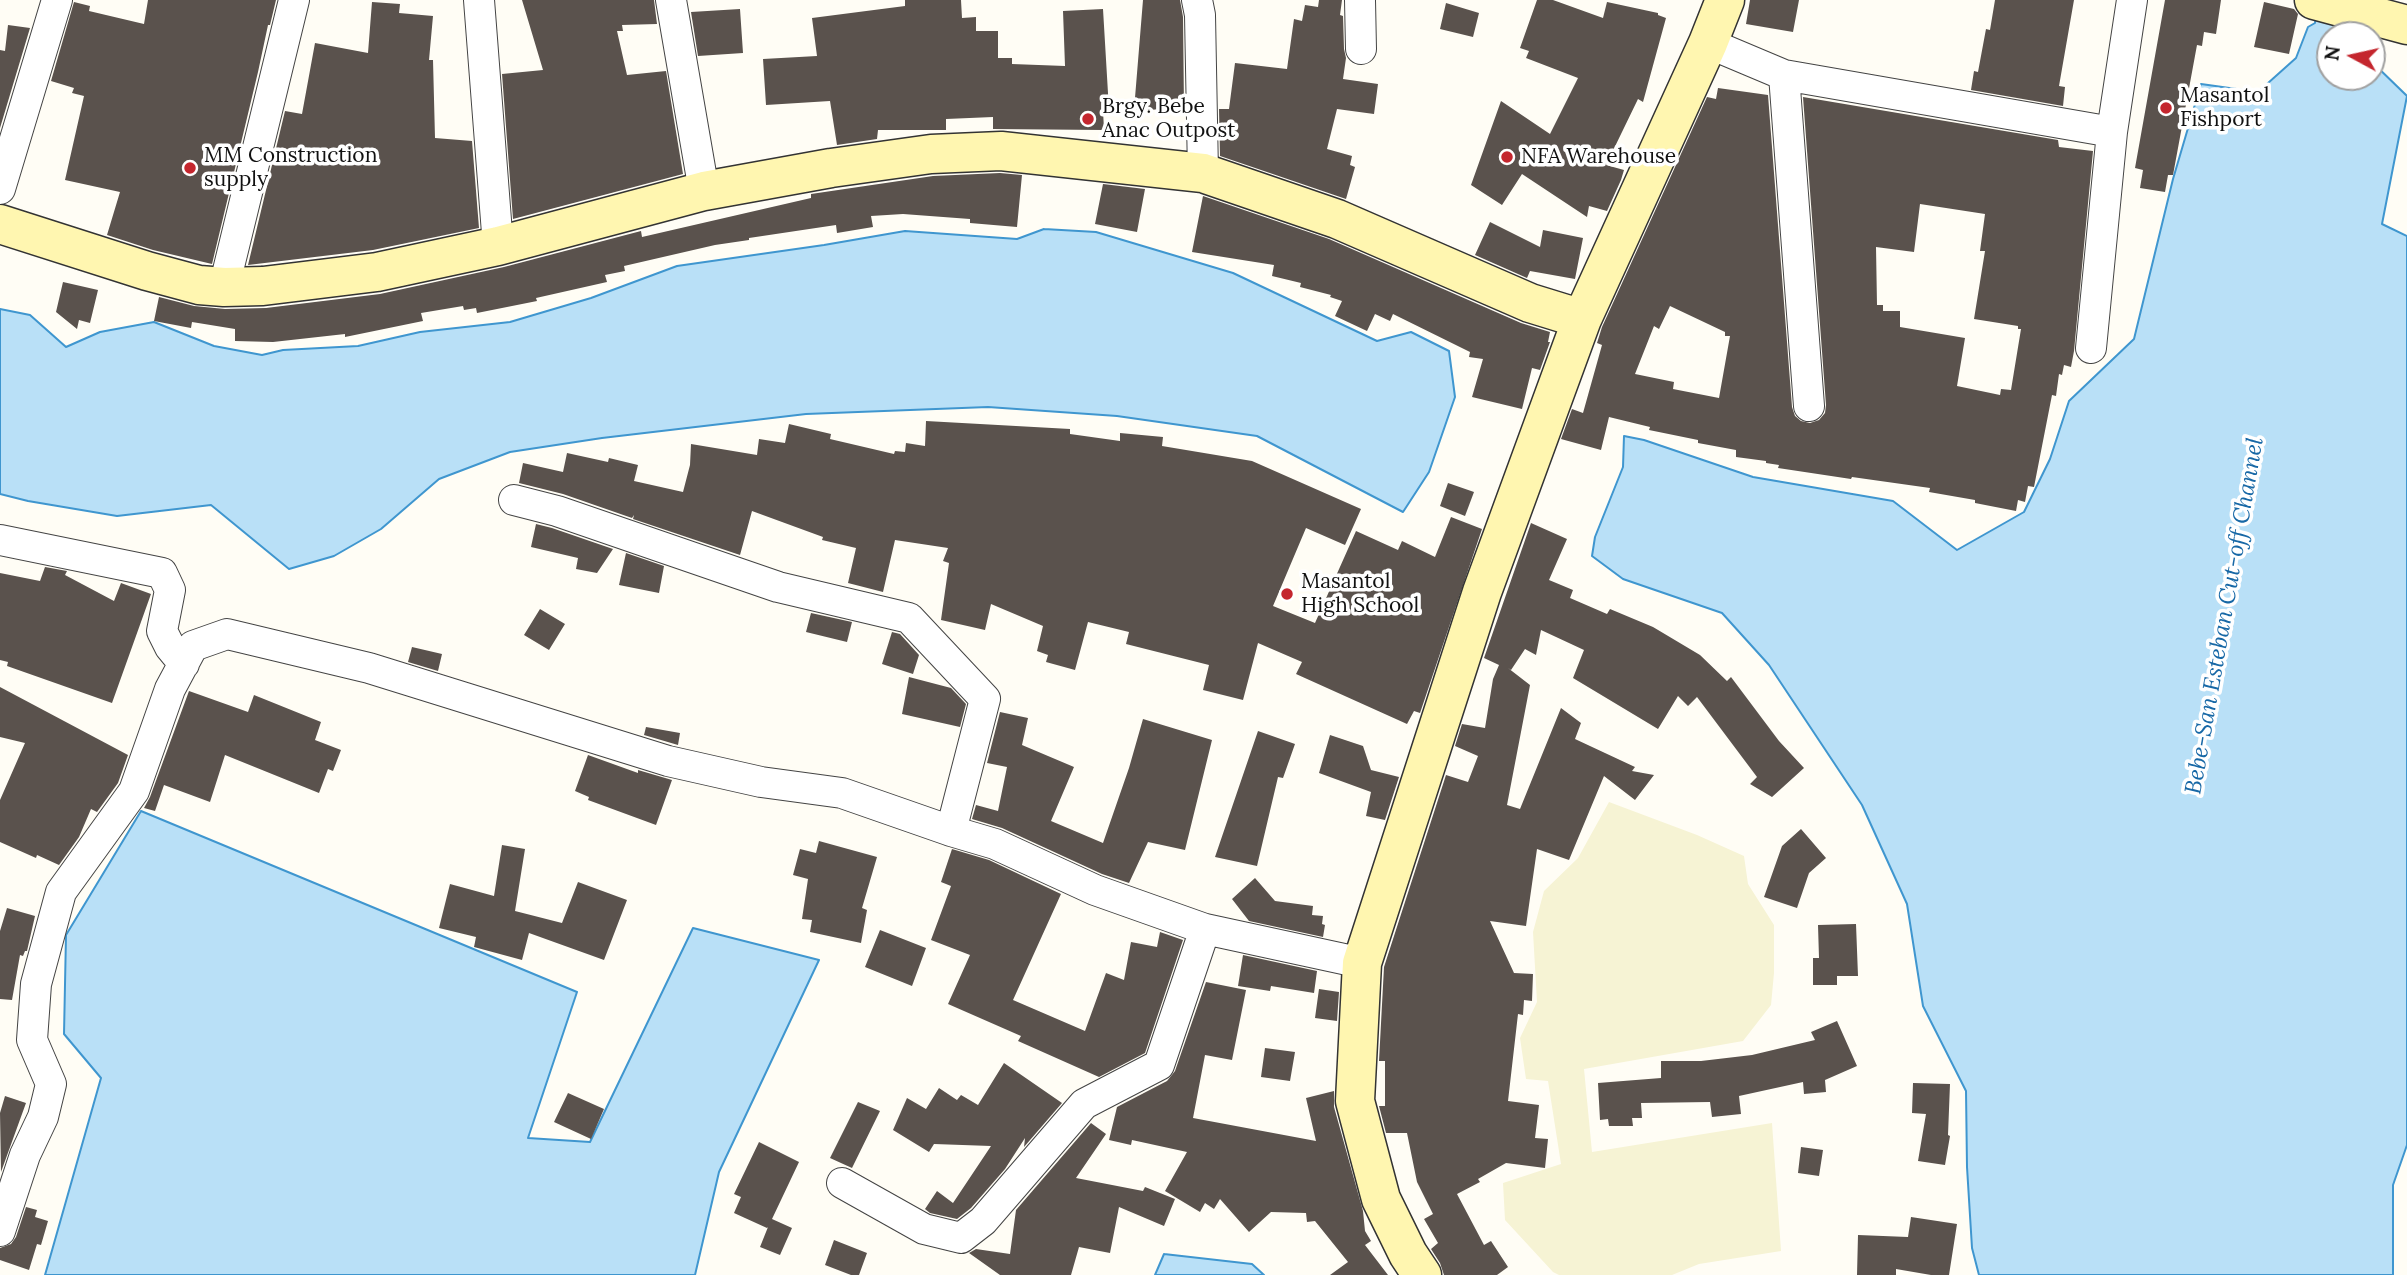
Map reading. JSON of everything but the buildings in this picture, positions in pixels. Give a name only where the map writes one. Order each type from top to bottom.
[{"type":"main road","points":[[1422,1275],[1408,1254],[1381,1199],[1355,1101],[1362,963],[1482,593],[1582,319],[1725,0]]},
{"type":"main road","points":[[2314,0],[2406,25]]},
{"type":"main road","points":[[0,223],[146,271],[199,285],[224,287],[336,279],[498,246],[704,191],[831,168],[931,154],[1001,151],[1203,173],[1338,219],[1530,303],[1582,319]]},
{"type":"street","points":[[0,189],[57,0]]},
{"type":"street","points":[[224,287],[294,0]]},
{"type":"street","points":[[478,0],[498,246]]},
{"type":"street","points":[[671,0],[704,191]]},
{"type":"street","points":[[1197,0],[1200,15],[1203,173]]},
{"type":"street","points":[[1360,0],[1361,49]]},
{"type":"street","points":[[2091,348],[2112,132],[2132,0]]},
{"type":"street","points":[[1707,43],[1784,75],[2112,132]]},
{"type":"street","points":[[1784,75],[1810,406]]},
{"type":"street","points":[[514,500],[557,511],[778,587],[909,618],[985,699],[951,831]]},
{"type":"street","points":[[0,540],[162,573],[170,590],[162,631],[170,647],[184,664]]},
{"type":"street","points":[[0,1231],[25,1155],[43,1117],[51,1084],[32,1040],[36,984],[61,892],[134,791],[170,689],[193,646],[227,634],[369,668],[668,761],[761,782],[842,793],[995,844],[1095,890],[1205,929],[1362,963]]},
{"type":"street","points":[[842,1183],[924,1229],[961,1238],[983,1220],[1084,1104],[1159,1065],[1205,929]]},
{"type":"shaded area","points":[[1609,802],[1744,856],[1748,884],[1774,925],[1774,973],[1771,1005],[1743,1041],[1584,1069],[1592,1152],[1772,1123],[1781,1251],[1699,1264],[1672,1275],[1559,1275],[1553,1272],[1505,1220],[1503,1183],[1561,1164],[1548,1081],[1526,1079],[1520,1038],[1537,1002],[1533,932],[1544,891],[1578,858]]},
{"type":"water","name":"Bebe-San Esteban Cut-off Channel","points":[[2317,0],[2371,0],[2364,21],[2316,21],[2316,91],[2386,91],[2386,76],[2407,96],[2382,224],[2407,236],[2407,1145],[2393,1185],[2393,1275],[1979,1275],[1972,1248],[1966,1091],[1923,1006],[1907,904],[1862,805],[1769,665],[1722,613],[1623,579],[1592,556],[1595,537],[1623,467],[1624,436],[1644,440],[1753,477],[1893,501],[1957,550],[2024,512],[2050,459],[2069,401],[2134,339],[2173,179],[2201,84],[2258,92],[2296,58],[2308,27],[2315,23]]},
{"type":"water","points":[[1044,229],[1096,232],[1233,273],[1377,341],[1411,332],[1449,351],[1455,397],[1429,472],[1403,512],[1257,436],[1117,416],[988,407],[806,414],[602,438],[510,452],[439,479],[381,529],[334,556],[289,569],[211,505],[117,516],[0,494],[0,309],[30,315],[66,347],[100,332],[154,322],[214,346],[262,355],[283,350],[358,346],[420,332],[510,322],[591,298],[677,266],[905,231],[1017,239]]},
{"type":"water","points":[[141,811],[577,992],[528,1138],[590,1142],[693,928],[819,960],[719,1172],[695,1275],[45,1275],[101,1078],[64,1034],[66,935]]},
{"type":"water","points":[[1164,1254],[1252,1264],[1264,1275],[1155,1275]]},
{"type":"place","name":"Masantol Fishport","points":[[2166,108]]},
{"type":"place","name":"Brgy. Bebe Anac Outpost","points":[[1088,119]]},
{"type":"place","name":"NFA Warehouse","points":[[1507,157]]},
{"type":"place","name":"MM Construction supply","points":[[190,168]]},
{"type":"place","name":"Masantol High School","points":[[1287,594]]}]
